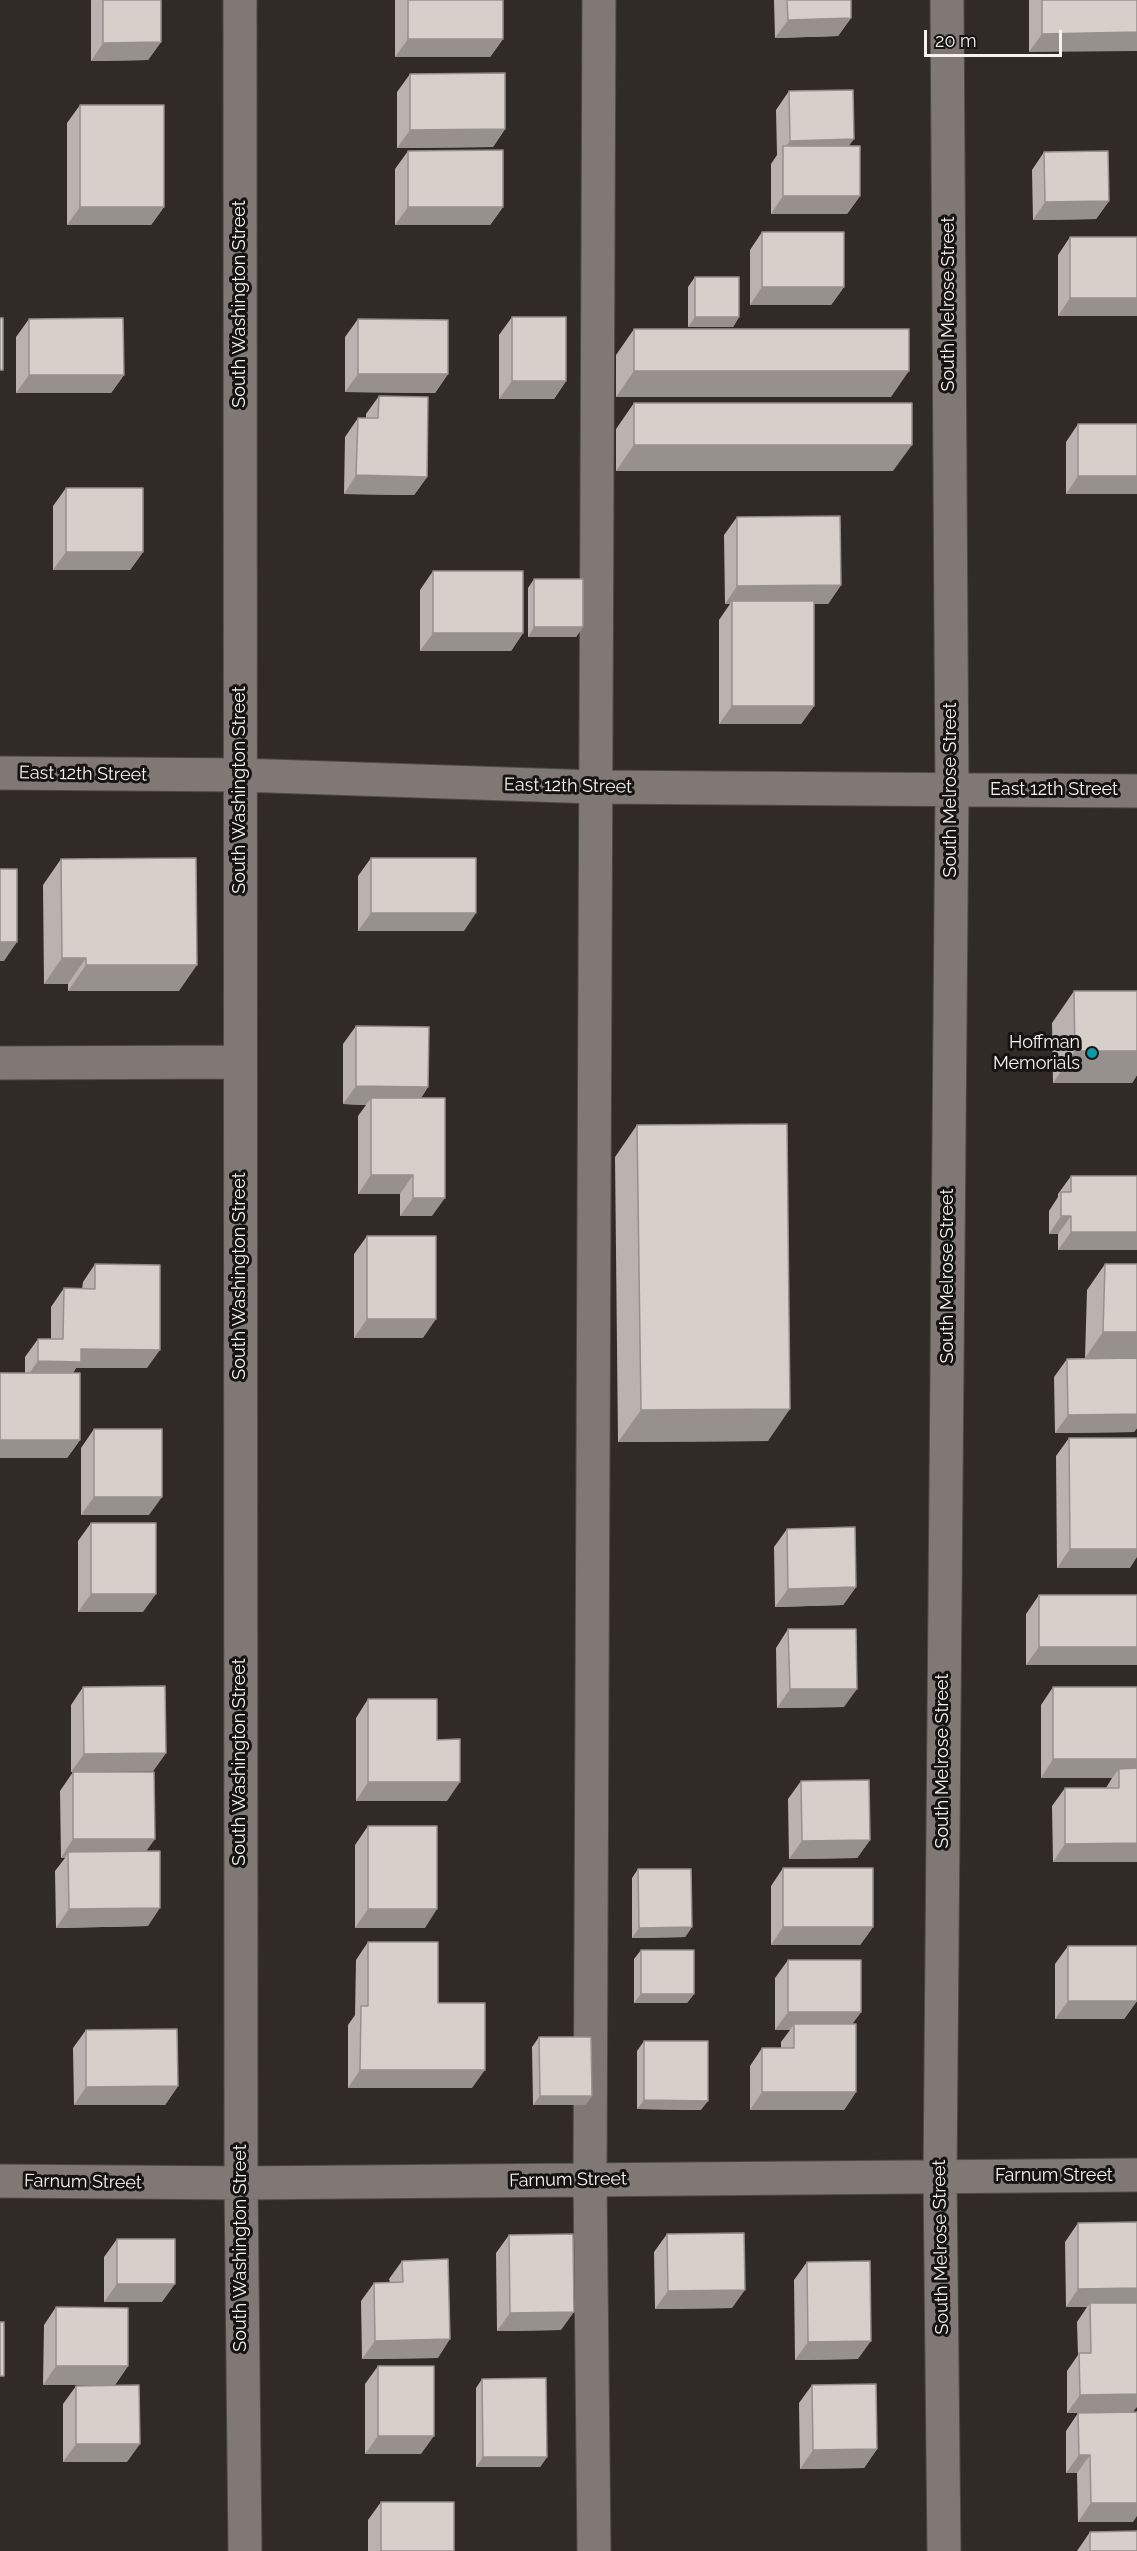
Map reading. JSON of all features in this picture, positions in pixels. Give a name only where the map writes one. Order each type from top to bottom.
[{"type":"street","name":"South Washington Street","points":[[240,0],[241,2183],[244,2551]]},
{"type":"street","points":[[594,2551],[591,2180],[598,0]]},
{"type":"street","name":"South Melrose Street","points":[[944,2551],[940,2177],[952,790],[947,0]]},
{"type":"street","name":"East 12th Street","points":[[0,773],[240,775],[596,787],[1137,790]]},
{"type":"street","points":[[0,1063],[240,1062]]},
{"type":"street","name":"Farnum Street","points":[[0,2181],[241,2183],[1137,2175]]},
{"type":"building","points":[[103,0],[161,0],[161,42],[103,43]]},
{"type":"building","points":[[408,0],[503,0],[503,39],[408,39]]},
{"type":"building","points":[[787,0],[851,0],[851,18],[788,20]]},
{"type":"building","points":[[1042,0],[1137,0],[1137,32],[1042,34]]},
{"type":"building","points":[[505,73],[505,129],[410,130],[410,74]]},
{"type":"building","points":[[853,90],[854,139],[790,141],[789,91]]},
{"type":"building","points":[[80,105],[164,105],[164,207],[80,207]]},
{"type":"building","points":[[783,146],[860,146],[860,196],[783,196]]},
{"type":"building","points":[[503,150],[503,207],[408,207],[408,151]]},
{"type":"building","points":[[1108,151],[1109,201],[1045,202],[1044,152]]},
{"type":"building","points":[[762,232],[844,232],[844,287],[762,287]]},
{"type":"building","points":[[1070,237],[1137,237],[1137,298],[1070,298]]},
{"type":"building","points":[[695,277],[739,277],[739,317],[695,317]]},
{"type":"building","points":[[512,317],[566,317],[566,381],[512,381]]},
{"type":"building","points":[[0,318],[3,318],[3,370],[0,370]]},
{"type":"building","points":[[123,318],[124,375],[29,375],[29,319]]},
{"type":"building","points":[[358,319],[448,320],[448,374],[358,374]]},
{"type":"building","points":[[634,329],[909,329],[909,371],[634,371]]},
{"type":"building","points":[[379,396],[428,397],[427,477],[356,475],[358,418],[378,418]]},
{"type":"building","points":[[634,403],[912,403],[912,445],[634,445]]},
{"type":"building","points":[[1078,424],[1137,424],[1137,476],[1078,476]]},
{"type":"building","points":[[66,488],[143,488],[143,552],[66,552]]},
{"type":"building","points":[[840,516],[841,585],[737,586],[737,517]]},
{"type":"building","points":[[433,571],[523,571],[523,633],[433,633]]},
{"type":"building","points":[[534,579],[583,579],[583,627],[534,627]]},
{"type":"building","points":[[732,601],[814,601],[814,706],[732,706]]},
{"type":"building","points":[[196,858],[197,965],[86,965],[86,958],[62,958],[61,859]]},
{"type":"building","points":[[371,858],[476,858],[476,913],[371,913]]},
{"type":"building","points":[[0,869],[17,869],[17,942],[0,942]]},
{"type":"building","points":[[1074,991],[1137,991],[1137,1051],[1075,1051]]},
{"type":"building","points":[[356,1026],[429,1027],[428,1087],[356,1086]]},
{"type":"building","points":[[371,1098],[445,1098],[445,1198],[413,1198],[413,1175],[371,1175]]},
{"type":"building","points":[[787,1124],[790,1409],[641,1410],[637,1125]]},
{"type":"building","points":[[1071,1176],[1137,1176],[1137,1232],[1071,1232],[1071,1216],[1061,1216],[1061,1192],[1071,1192]]},
{"type":"building","points":[[367,1236],[436,1236],[436,1319],[367,1319]]},
{"type":"building","points":[[95,1264],[160,1265],[160,1350],[81,1349],[81,1362],[38,1361],[38,1339],[63,1339],[64,1288],[95,1289]]},
{"type":"building","points":[[1105,1264],[1137,1264],[1137,1332],[1103,1332]]},
{"type":"building","points":[[1137,1358],[1137,1414],[1068,1415],[1067,1359]]},
{"type":"building","points":[[0,1373],[80,1373],[80,1440],[0,1440]]},
{"type":"building","points":[[94,1429],[162,1429],[162,1497],[94,1497]]},
{"type":"building","points":[[1069,1438],[1137,1438],[1137,1549],[1070,1549]]},
{"type":"building","points":[[91,1523],[156,1523],[156,1594],[91,1594]]},
{"type":"building","points":[[855,1527],[856,1587],[788,1589],[787,1529]]},
{"type":"building","points":[[1039,1595],[1137,1595],[1137,1647],[1039,1647]]},
{"type":"building","points":[[788,1629],[856,1629],[857,1689],[790,1689]]},
{"type":"building","points":[[165,1686],[166,1753],[84,1754],[83,1687]]},
{"type":"building","points":[[1053,1687],[1137,1687],[1137,1759],[1053,1759]]},
{"type":"building","points":[[368,1699],[437,1699],[437,1740],[460,1739],[460,1782],[368,1782]]},
{"type":"building","points":[[1137,1768],[1137,1843],[1065,1844],[1065,1788],[1119,1788],[1119,1769]]},
{"type":"building","points":[[73,1772],[154,1772],[155,1839],[73,1839]]},
{"type":"building","points":[[869,1780],[870,1840],[802,1841],[801,1781]]},
{"type":"building","points":[[368,1826],[437,1826],[437,1909],[368,1909]]},
{"type":"building","points":[[160,1851],[160,1908],[69,1909],[68,1852]]},
{"type":"building","points":[[783,1868],[873,1868],[873,1927],[783,1927]]},
{"type":"building","points":[[638,1869],[691,1869],[692,1927],[639,1928]]},
{"type":"building","points":[[368,1942],[438,1942],[438,2003],[485,2003],[485,2070],[360,2070],[361,2006],[368,2006]]},
{"type":"building","points":[[1068,1946],[1137,1946],[1137,2001],[1068,2001]]},
{"type":"building","points":[[641,1950],[694,1950],[694,1994],[641,1994]]},
{"type":"building","points":[[788,1960],[861,1960],[861,2012],[788,2012]]},
{"type":"building","points":[[794,2024],[856,2024],[856,2092],[762,2092],[762,2048],[794,2048]]},
{"type":"building","points":[[177,2029],[178,2086],[86,2087],[86,2030]]},
{"type":"building","points":[[539,2037],[591,2037],[592,2096],[540,2096]]},
{"type":"building","points":[[644,2041],[708,2041],[708,2101],[644,2100]]},
{"type":"building","points":[[1137,2222],[1137,2288],[1078,2289],[1078,2223]]},
{"type":"building","points":[[744,2233],[745,2290],[668,2291],[667,2234]]},
{"type":"building","points":[[573,2234],[574,2312],[510,2313],[509,2235]]},
{"type":"building","points":[[117,2239],[175,2239],[175,2284],[117,2284]]},
{"type":"building","points":[[448,2259],[450,2339],[375,2341],[374,2283],[403,2282],[402,2261]]},
{"type":"building","points":[[870,2261],[871,2341],[808,2342],[807,2262]]},
{"type":"building","points":[[1090,2303],[1137,2303],[1137,2394],[1080,2395],[1079,2353],[1091,2353]]},
{"type":"building","points":[[56,2307],[128,2308],[128,2366],[56,2366]]},
{"type":"building","points":[[0,2322],[4,2322],[4,2376],[0,2376]]},
{"type":"building","points":[[378,2366],[434,2366],[434,2436],[378,2436]]},
{"type":"building","points":[[546,2378],[547,2457],[483,2457],[482,2379]]},
{"type":"building","points":[[876,2384],[877,2449],[813,2450],[812,2385]]},
{"type":"building","points":[[139,2385],[140,2444],[76,2444],[76,2386]]},
{"type":"building","points":[[1137,2412],[1137,2503],[1091,2503],[1090,2455],[1079,2455],[1078,2413]]},
{"type":"building","points":[[381,2502],[454,2502],[454,2551],[381,2551]]},
{"type":"building","points":[[1137,2531],[1137,2551],[1090,2551],[1090,2532]]},
{"type":"place","name":"Hoffman Memorials","points":[[1092,1053]]}]
